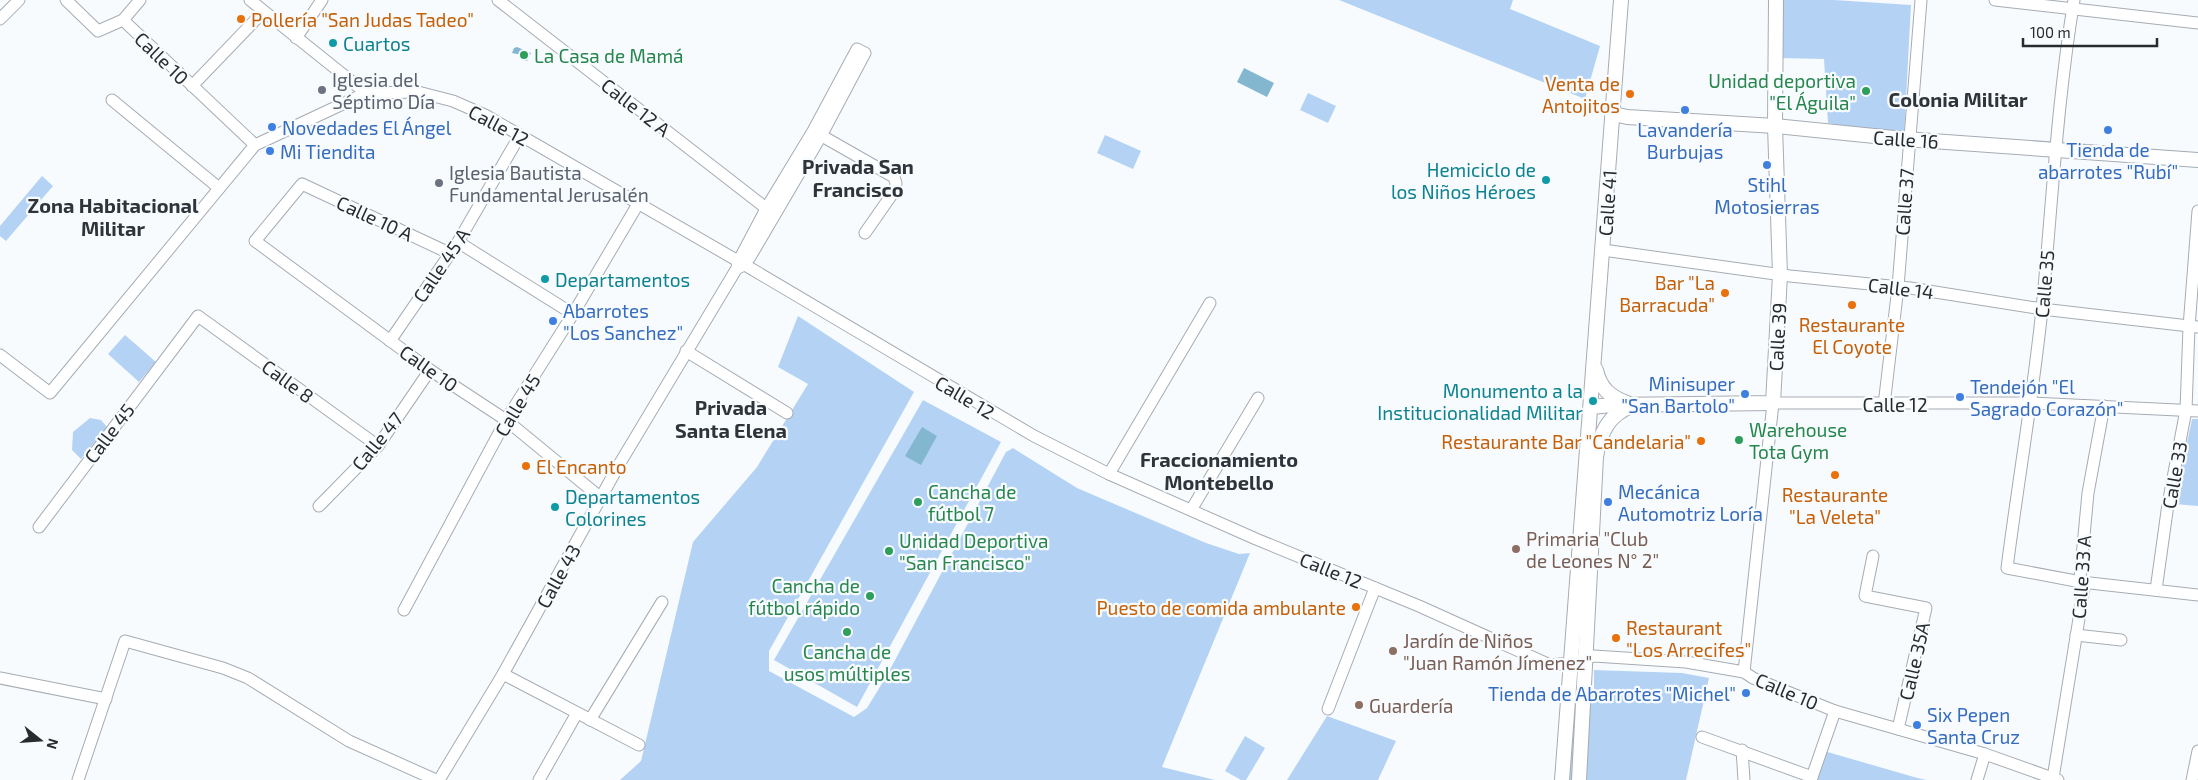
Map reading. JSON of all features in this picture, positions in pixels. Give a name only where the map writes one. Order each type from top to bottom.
[{"type":"main road","name":"Calle 41","points":[[1562,780],[1614,114],[1621,0]]},
{"type":"main road","name":"Calle 39","points":[[1773,404],[1780,275],[1775,126],[1776,0]]},
{"type":"main road","name":"Calle 16","points":[[1614,114],[1627,117],[1775,126],[1909,139],[2198,160]]},
{"type":"main road","points":[[1595,359],[1599,381],[1608,393],[1619,400],[1635,405]]},
{"type":"main road","name":"Calle 12","points":[[1591,407],[1773,404]]},
{"type":"main road","points":[[1579,780],[1596,457],[1600,436],[1610,420],[1623,409],[1635,405]]},
{"type":"street","points":[[0,19],[19,0]]},
{"type":"street","name":"Calle 10","points":[[66,0],[98,31],[123,20],[255,145]]},
{"type":"street","points":[[123,20],[140,0]]},
{"type":"street","points":[[250,0],[366,92]]},
{"type":"street","points":[[296,38],[322,0]]},
{"type":"street","name":"Calle 12 A","points":[[498,0],[770,211]]},
{"type":"street","name":"Calle 37","points":[[1884,404],[1898,287],[1921,0]]},
{"type":"street","points":[[1995,0],[2073,4],[2198,23]]},
{"type":"street","name":"Calle 35","points":[[2073,4],[2055,150],[2042,309],[2007,568],[2081,582]]},
{"type":"street","points":[[192,86],[264,12]]},
{"type":"street","points":[[857,49],[865,52],[817,133],[857,49]]},
{"type":"street","name":"Calle 12","points":[[255,145],[366,92],[418,92],[453,101],[477,111],[520,135],[1016,427],[1109,474],[1419,606],[1550,665],[1585,659]]},
{"type":"street","points":[[112,100],[219,188]]},
{"type":"street","points":[[817,133],[894,177],[896,183],[894,190],[865,233]]},
{"type":"street","name":"Calle 43","points":[[437,780],[503,674],[686,351],[740,265],[817,133]]},
{"type":"street","name":"Calle 45 A","points":[[390,341],[449,252],[458,242],[520,135]]},
{"type":"street","points":[[0,355],[50,393],[255,145]]},
{"type":"street","name":"Calle 10 A","points":[[255,241],[302,184],[449,252]]},
{"type":"street","name":"Calle 45","points":[[404,610],[506,420],[573,314],[638,204]]},
{"type":"street","name":"Calle 33","points":[[2156,590],[2168,504],[2186,410],[2193,327],[2198,211]]},
{"type":"street","name":"Calle 10","points":[[255,241],[430,370],[506,420],[601,498]]},
{"type":"street","points":[[458,242],[573,314]]},
{"type":"street","name":"Calle 14","points":[[1603,250],[1780,275],[1898,287],[2042,309],[2193,327]]},
{"type":"street","points":[[1109,474],[1210,303]]},
{"type":"street","name":"Calle 45","points":[[39,527],[198,316]]},
{"type":"street","name":"Calle 8","points":[[198,316],[378,446]]},
{"type":"street","points":[[686,351],[787,412]]},
{"type":"street","name":"Calle 47","points":[[319,506],[378,446],[430,370]]},
{"type":"street","points":[[1191,510],[1258,398]]},
{"type":"street","name":"Calle 12","points":[[1773,404],[2030,402],[2198,411]]},
{"type":"street","name":"Calle 39","points":[[1744,672],[1773,404]]},
{"type":"street","name":"Calle 33 A","points":[[2056,779],[2084,588],[2081,582],[2088,493],[2104,406]]},
{"type":"street","name":"Calle 35A","points":[[1873,556],[1865,596],[1926,608],[1898,729]]},
{"type":"street","points":[[2081,582],[2198,596]]},
{"type":"street","points":[[1328,709],[1375,588]]},
{"type":"street","points":[[590,720],[662,602]]},
{"type":"street","points":[[2076,635],[2121,640]]},
{"type":"street","points":[[78,780],[125,640],[223,668],[248,678],[349,741],[437,780]]},
{"type":"street","name":"Calle 10","points":[[1585,659],[1594,656],[1686,662],[1744,672],[1753,678],[1835,711],[1985,754],[2056,779]]},
{"type":"street","points":[[503,674],[639,745]]},
{"type":"street","points":[[0,678],[106,699]]},
{"type":"street","points":[[1702,736],[1742,750],[1811,779],[1835,711]]},
{"type":"street","points":[[539,780],[577,713]]},
{"type":"street","points":[[1742,750],[1744,780]]},
{"type":"street","points":[[2192,780],[2198,751]]},
{"type":"street","points":[[1977,780],[1985,754]]},
{"type":"shaded area","points":[[1339,0],[1513,0],[1510,9],[1600,46],[1585,99]]},
{"type":"shaded area","name":"Unidad deportiva \"El Águila\"","points":[[1782,0],[1834,0],[1911,5],[1904,136],[1828,123],[1824,59],[1779,58]]},
{"type":"shaded area","name":"La Casa de Mamá","points":[[517,47],[531,53],[527,61],[523,61],[522,55],[512,53],[514,48]]},
{"type":"shaded area","points":[[1244,68],[1274,83],[1267,97],[1237,82]]},
{"type":"shaded area","points":[[1308,93],[1336,106],[1328,123],[1300,110]]},
{"type":"shaded area","points":[[1105,135],[1141,151],[1133,169],[1097,153]]},
{"type":"shaded area","points":[[42,176],[53,186],[6,241],[0,236],[0,226]]},
{"type":"shaded area","points":[[798,316],[914,392],[769,651],[769,671],[854,717],[867,708],[886,677],[1006,452],[1013,448],[1077,488],[1206,543],[1239,554],[1250,553],[1162,767],[1215,780],[620,780],[641,761],[693,542],[757,467],[808,384],[778,367]]},
{"type":"shaded area","points":[[125,335],[156,362],[139,382],[108,354]]},
{"type":"shaded area","name":"Unidad Deportiva \"San Francisco\"","points":[[923,400],[1001,442],[857,707],[774,660]]},
{"type":"shaded area","points":[[90,418],[101,420],[107,427],[81,459],[72,450],[73,432]]},
{"type":"shaded area","points":[[2192,419],[2198,419],[2198,506],[2174,504]]},
{"type":"shaded area","points":[[922,427],[937,436],[921,465],[905,456]]},
{"type":"shaded area","points":[[1594,670],[1682,673],[1709,678],[1686,780],[1584,780],[1588,694],[1594,692]]},
{"type":"shaded area","points":[[1577,680],[1579,681],[1575,780],[1569,780],[1575,683]]},
{"type":"shaded area","points":[[1327,716],[1396,741],[1378,780],[1287,780]]},
{"type":"shaded area","points":[[1245,736],[1265,748],[1246,780],[1241,780],[1225,771]]},
{"type":"shaded area","points":[[1824,751],[1914,777],[1926,780],[1817,780]]},
{"type":"place","name":"Pollería \"San Judas Tadeo\"","points":[[241,19]]},
{"type":"place","name":"Cuartos","points":[[333,43]]},
{"type":"place","name":"La Casa de Mamá","points":[[524,55]]},
{"type":"place","name":"Iglesia del Séptimo Día","points":[[322,90]]},
{"type":"place","name":"Unidad deportiva \"El Águila\"","points":[[1866,91]]},
{"type":"place","name":"Venta de Antojitos","points":[[1630,94]]},
{"type":"place","name":"Lavandería Burbujas","points":[[1685,110]]},
{"type":"place","name":"Novedades El Ángel","points":[[272,127]]},
{"type":"place","name":"Tienda de abarrotes \"Rubí\"","points":[[2108,130]]},
{"type":"place","name":"Mi Tiendita","points":[[270,151]]},
{"type":"place","name":"Stihl Motosierras","points":[[1767,165]]},
{"type":"place","name":"Hemiciclo de los Niños Héroes","points":[[1546,180]]},
{"type":"place","name":"Iglesia Bautista Fundamental Jerusalén","points":[[439,183]]},
{"type":"place","name":"Departamentos","points":[[545,279]]},
{"type":"place","name":"Bar \"La Barracuda\"","points":[[1725,293]]},
{"type":"place","name":"Restaurante El Coyote","points":[[1852,305]]},
{"type":"place","name":"Abarrotes \"Los Sanchez\"","points":[[553,321]]},
{"type":"place","name":"Minisuper \"San Bartolo\"","points":[[1745,394]]},
{"type":"place","name":"Tendejón \"El Sagrado Corazón\"","points":[[1960,397]]},
{"type":"place","name":"Monumento a la Institucionalidad Militar","points":[[1593,401]]},
{"type":"place","name":"Warehouse Tota Gym","points":[[1739,440]]},
{"type":"place","name":"Restaurante Bar \"Candelaria\"","points":[[1701,441]]},
{"type":"place","name":"El Encanto","points":[[526,466]]},
{"type":"place","name":"Restaurante \"La Veleta\"","points":[[1835,475]]},
{"type":"place","name":"Cancha de fútbol 7","points":[[918,502]]},
{"type":"place","name":"Mecánica Automotriz Loría","points":[[1608,502]]},
{"type":"place","name":"Departamentos Colorines","points":[[555,507]]},
{"type":"place","name":"Primaria \"Club de Leones N° 2\"","points":[[1516,549]]},
{"type":"place","name":"Unidad Deportiva \"San Francisco\"","points":[[889,551]]},
{"type":"place","name":"Cancha de fútbol rápido","points":[[870,596]]},
{"type":"place","name":"Puesto de comida ambulante","points":[[1356,607]]},
{"type":"place","name":"Cancha de usos múltiples","points":[[847,632]]},
{"type":"place","name":"Restaurant \"Los Arrecifes\"","points":[[1616,638]]},
{"type":"place","name":"Jardín de Niños \"Juan Ramón Jímenez\"","points":[[1393,651]]},
{"type":"place","name":"Tienda de Abarrotes \"Michel\"","points":[[1746,693]]},
{"type":"place","name":"Guardería","points":[[1359,705]]},
{"type":"place","name":"Six Pepen Santa Cruz","points":[[1917,725]]},
{"type":"district","name":"Colonia Militar","points":[[1958,99]]},
{"type":"district","name":"Privada San Francisco","points":[[858,178]]},
{"type":"district","name":"Zona Habitacional Militar","points":[[113,216]]},
{"type":"district","name":"Privada Santa Elena","points":[[731,418]]},
{"type":"district","name":"Fraccionamiento Montebello","points":[[1219,470]]}]
